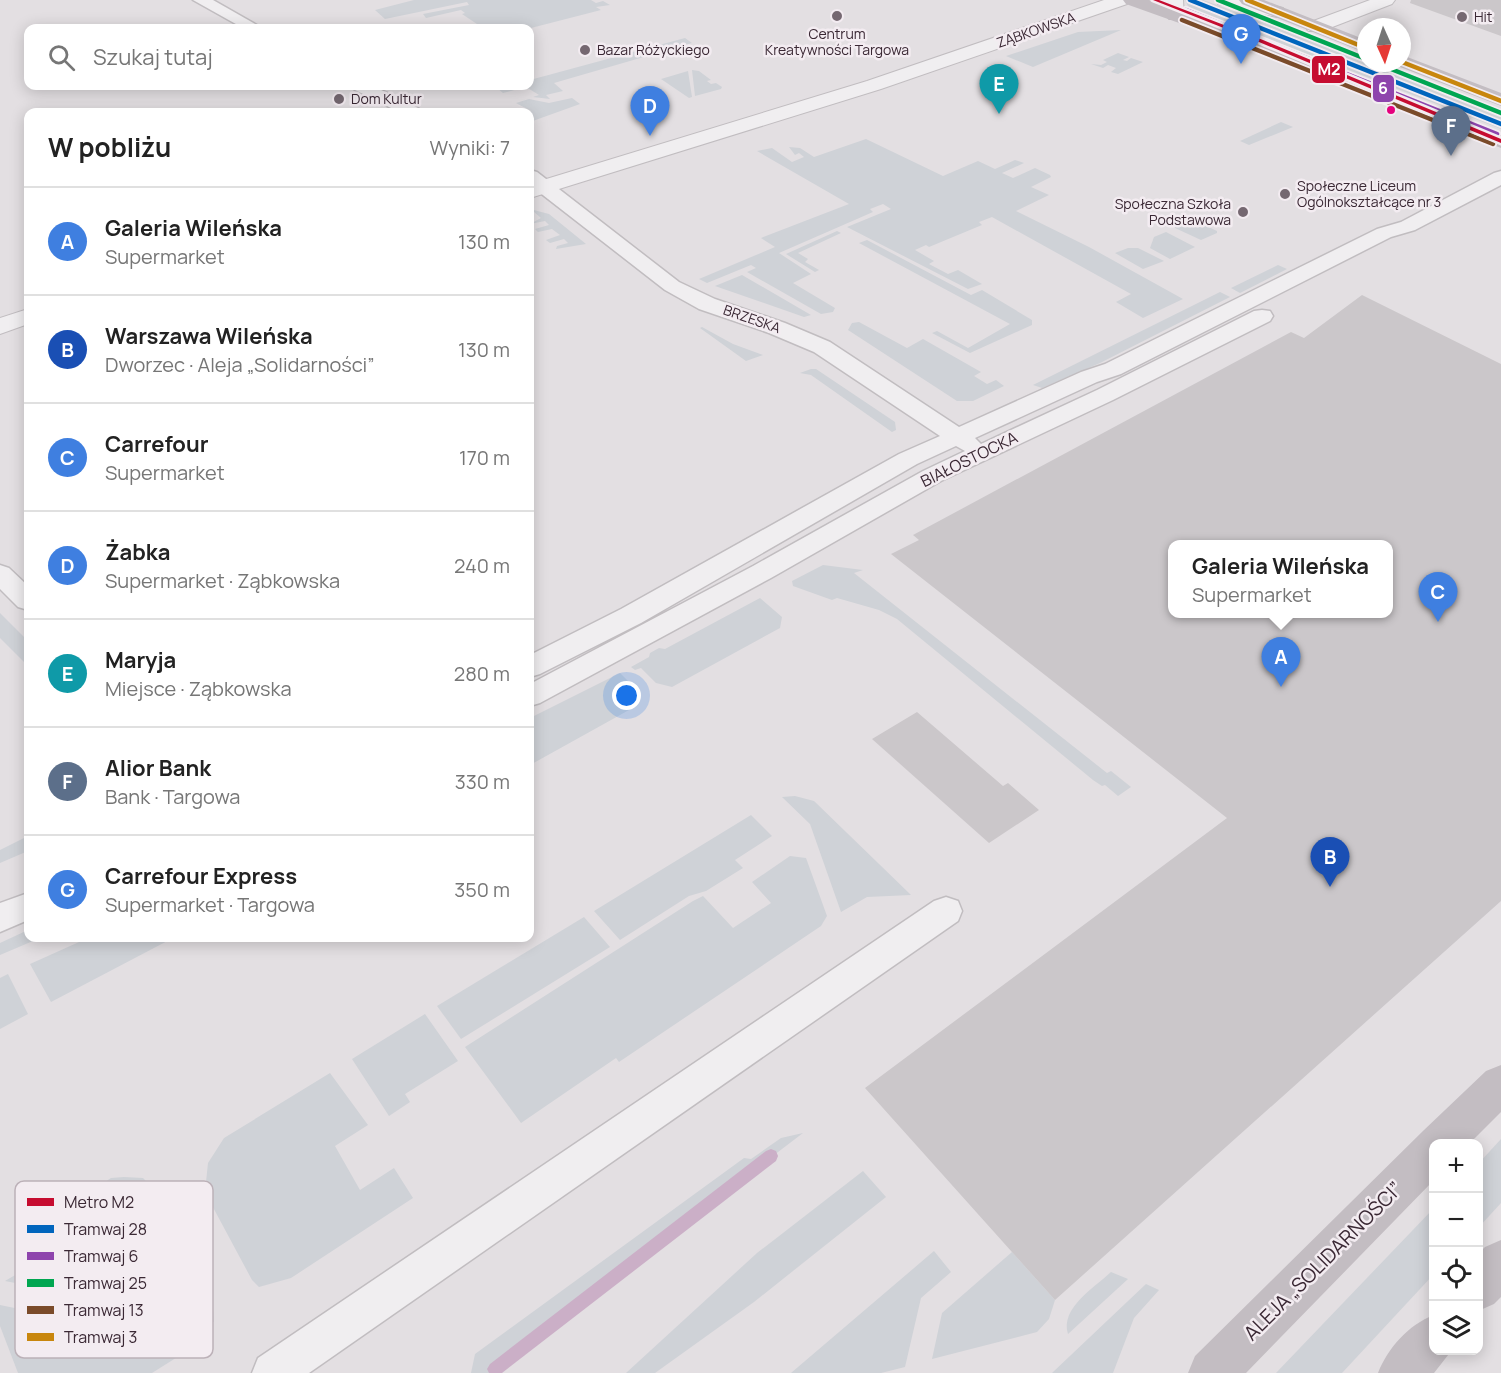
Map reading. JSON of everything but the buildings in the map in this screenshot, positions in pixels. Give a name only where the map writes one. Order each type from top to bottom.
[{"type":"main road","points":[[1132,0],[1174,7],[1496,139]]},
{"type":"main road","points":[[1248,0],[1357,43]]},
{"type":"main road","points":[[1411,65],[1501,100]]},
{"type":"main road","points":[[1443,1139],[1501,1084]]},
{"type":"main road","name":"ALEJA „SOLIDARNOŚCI”","points":[[1212,1373],[1429,1154]]},
{"type":"main road","points":[[1483,1283],[1501,1263]]},
{"type":"main road","points":[[1402,1373],[1429,1343]]},
{"type":"street","points":[[201,0],[246,24]]},
{"type":"street","name":"ZĄBKOWSKA","points":[[535,185],[648,156],[874,85],[1121,0]]},
{"type":"street","points":[[1224,0],[1277,12]]},
{"type":"street","points":[[1315,27],[1386,0]]},
{"type":"street","points":[[369,90],[403,108]]},
{"type":"street","name":"BIAŁOSTOCKA","points":[[534,666],[631,616],[909,459],[1089,377],[1113,369],[1384,233],[1408,226],[1501,177]]},
{"type":"street","name":"BRZESKA","points":[[535,185],[672,286],[706,304],[777,328],[822,347],[981,453]]},
{"type":"street","name":"BIAŁOSTOCKA","points":[[534,694],[762,572],[932,476],[1179,359],[1327,282],[1399,240],[1408,226]]},
{"type":"street","points":[[0,574],[24,597]]},
{"type":"street","points":[[0,918],[24,908]]},
{"type":"street","points":[[273,1373],[946,911]]},
{"type":"shaded area","points":[[414,0],[591,0],[596,3],[603,1],[610,5],[596,7],[601,10],[534,27],[534,24],[477,24],[462,14],[465,13],[461,10],[426,18],[423,14],[469,5],[467,2],[385,19],[375,10]]},
{"type":"shaded area","points":[[1185,0],[1193,3],[1203,0],[1357,59],[1357,72],[1391,72],[1501,115],[1501,129],[1194,10]]},
{"type":"shaded area","points":[[1121,30],[1033,67],[1006,56],[1078,32]]},
{"type":"shaded area","points":[[685,38],[692,43],[554,83],[563,91],[546,95],[550,99],[533,97],[539,95],[531,90],[534,90],[534,79]]},
{"type":"shaded area","points":[[1118,53],[1129,57],[1123,60],[1127,61],[1131,58],[1143,62],[1118,74],[1111,72],[1116,68],[1108,65],[1103,68],[1091,64],[1101,65],[1107,62],[1103,60]]},
{"type":"shaded area","points":[[692,70],[699,71],[711,80],[707,81],[711,84],[716,83],[722,87],[721,89],[695,96]]},
{"type":"shaded area","points":[[688,71],[692,97],[689,98],[661,79]]},
{"type":"shaded area","points":[[499,90],[514,90],[503,93]]},
{"type":"shaded area","points":[[572,98],[580,104],[534,121],[534,108],[525,108],[516,103],[529,99],[549,103]]},
{"type":"shaded area","points":[[1281,122],[1293,127],[1249,145],[1240,141]]},
{"type":"shaded area","points":[[866,139],[943,176],[978,161],[995,169],[1015,160],[1024,163],[1002,173],[1013,178],[1035,168],[1050,175],[1051,177],[1031,187],[1049,195],[1016,211],[1089,247],[1183,299],[1143,318],[1116,302],[1131,294],[992,217],[979,222],[982,225],[929,247],[926,245],[915,250],[934,261],[929,264],[948,274],[958,270],[982,284],[968,289],[847,227],[891,209],[883,204],[870,209],[873,212],[779,253],[811,274],[793,283],[835,308],[833,312],[821,314],[747,272],[756,268],[751,265],[707,283],[699,279],[775,247],[761,238],[849,204],[757,151],[772,148],[792,162],[804,157],[799,153],[795,155],[789,147],[800,148],[814,157]]},
{"type":"shaded area","points":[[534,210],[549,214],[586,244],[556,249],[557,246],[568,243],[564,239],[550,243],[546,240],[560,235],[552,229],[538,232],[535,229],[549,225],[545,221],[534,223],[541,218]]},
{"type":"shaded area","points":[[1196,221],[1217,233],[1201,240],[1175,228],[1175,226]]},
{"type":"shaded area","points":[[837,231],[841,233],[798,253],[808,259],[805,262],[819,270],[815,272],[786,254]]},
{"type":"shaded area","points":[[1166,232],[1195,247],[1170,259],[1150,248],[1154,237]]},
{"type":"shaded area","points":[[867,240],[971,295],[982,290],[1032,320],[1032,325],[970,353],[932,333],[937,331],[968,348],[1010,324],[859,243]]},
{"type":"shaded area","points":[[1128,248],[1138,248],[1164,261],[1143,269],[1115,253]]},
{"type":"shaded area","points":[[1278,265],[1287,269],[1240,293],[1231,288]]},
{"type":"shaded area","points":[[742,275],[811,315],[804,317],[715,286]]},
{"type":"shaded area","points":[[1220,292],[1230,297],[1100,363],[1042,388],[1033,385]]},
{"type":"shaded area","points":[[859,322],[907,348],[923,339],[981,372],[974,376],[987,384],[996,380],[1004,386],[973,401],[957,401],[848,330],[852,323]]},
{"type":"shaded area","points":[[700,328],[733,344],[763,355],[746,361]]},
{"type":"shaded area","points":[[816,369],[895,422],[896,430],[892,432],[811,375],[800,373]]},
{"type":"shaded area","points":[[823,565],[863,570],[854,573],[1107,773],[1111,771],[1131,787],[1118,796],[1105,785],[1102,786],[1093,780],[897,619],[879,610],[837,598],[832,600],[793,586],[792,581]]},
{"type":"shaded area","points":[[760,598],[782,617],[780,628],[672,687],[656,683],[641,668],[635,670],[631,667],[649,657],[650,653],[659,648],[665,649]]},
{"type":"shaded area","points":[[0,613],[24,637],[24,662],[0,638]]},
{"type":"shaded area","points":[[620,673],[639,692],[638,705],[534,763],[534,716]]},
{"type":"shaded area","points":[[795,796],[814,801],[911,895],[867,897],[841,912],[810,824],[782,797]]},
{"type":"shaded area","points":[[751,815],[772,836],[735,860],[743,868],[706,891],[689,896],[620,940],[594,911]]},
{"type":"shaded area","points":[[24,838],[24,853],[0,863],[0,850]]},
{"type":"shaded area","points":[[790,856],[806,858],[827,916],[821,926],[619,1062],[616,1058],[521,1123],[465,1047],[703,896],[733,928],[771,903],[752,882]]},
{"type":"shaded area","points":[[584,917],[610,947],[461,1039],[437,1006]]},
{"type":"shaded area","points":[[24,932],[24,942],[31,942],[0,955],[0,943]]},
{"type":"shaded area","points":[[79,942],[165,942],[51,1002],[30,964]]},
{"type":"shaded area","points":[[8,974],[28,1014],[0,1029],[0,978]]},
{"type":"shaded area","points":[[425,1014],[458,1061],[405,1094],[410,1102],[389,1116],[352,1059]]},
{"type":"shaded area","points":[[330,1073],[368,1125],[335,1146],[360,1190],[394,1168],[413,1198],[291,1278],[259,1287],[252,1280],[213,1207],[213,1181],[206,1181],[208,1163],[224,1138]]},
{"type":"shaded area","points":[[803,1133],[489,1373],[471,1373],[475,1354],[744,1158],[751,1159],[781,1138]]},
{"type":"shaded area","points":[[1501,1139],[1501,1203],[1483,1223],[1483,1193],[1483,1159]]},
{"type":"shaded area","points":[[863,1171],[886,1197],[754,1302],[655,1373],[626,1373],[757,1253]]},
{"type":"shaded area","points":[[111,1178],[143,1178],[146,1181],[106,1181]]},
{"type":"shaded area","points":[[1429,1213],[1429,1279],[1342,1373],[1276,1373]]},
{"type":"shaded area","points":[[934,1251],[951,1272],[921,1298],[905,1367],[881,1373],[791,1373]]},
{"type":"shaded area","points":[[1012,1252],[1055,1300],[1049,1319],[1037,1332],[932,1359],[942,1313]]},
{"type":"shaded area","points":[[1111,1272],[1128,1279],[1068,1334],[1069,1316],[1074,1307]]},
{"type":"shaded area","points":[[15,1275],[15,1283],[5,1281]]},
{"type":"shaded area","points":[[1146,1284],[1159,1290],[1134,1318],[1113,1373],[1052,1373]]},
{"type":"shaded area","points":[[0,1305],[15,1308],[15,1358],[176,1358],[152,1373],[18,1373],[0,1326]]},
{"type":"waterway","points":[[495,1369],[771,1156]]},
{"type":"metro line","name":"M2","points":[[1155,0],[1261,41],[1501,141]]},
{"type":"tram line","name":"28","points":[[1190,0],[1501,124]]},
{"type":"tram line","name":"25","points":[[1218,0],[1357,55]]},
{"type":"tram line","name":"3","points":[[1247,0],[1357,44]]},
{"type":"tram line","name":"6","points":[[1186,10],[1497,134]]},
{"type":"tram line","name":"13","points":[[1182,20],[1493,144]]},
{"type":"tram line","name":"3","points":[[1411,66],[1501,101]]},
{"type":"tram line","name":"25","points":[[1398,72],[1501,113]]},
{"type":"place","name":"Centrum Kreatywności Targowa","points":[[837,16]]},
{"type":"place","name":"Hit","points":[[1462,17]]},
{"type":"place","name":"Bazar Różyckiego","points":[[585,50]]},
{"type":"place","name":"Carrefour Express","points":[[1241,64]]},
{"type":"place","name":"Dom Kultur","points":[[339,99]]},
{"type":"place","name":"Maryja","points":[[999,114]]},
{"type":"place","name":"Żabka","points":[[650,136]]},
{"type":"place","name":"Alior Bank","points":[[1451,156]]},
{"type":"place","name":"Społeczne Liceum Ogólnokształcące nr 3","points":[[1285,194]]},
{"type":"place","name":"Społeczna Szkoła Podstawowa","points":[[1243,212]]},
{"type":"place","name":"Carrefour","points":[[1438,622]]},
{"type":"place","name":"Galeria Wileńska","points":[[1281,687]]},
{"type":"place","name":"Warszawa Wileńska","points":[[1330,887]]}]
